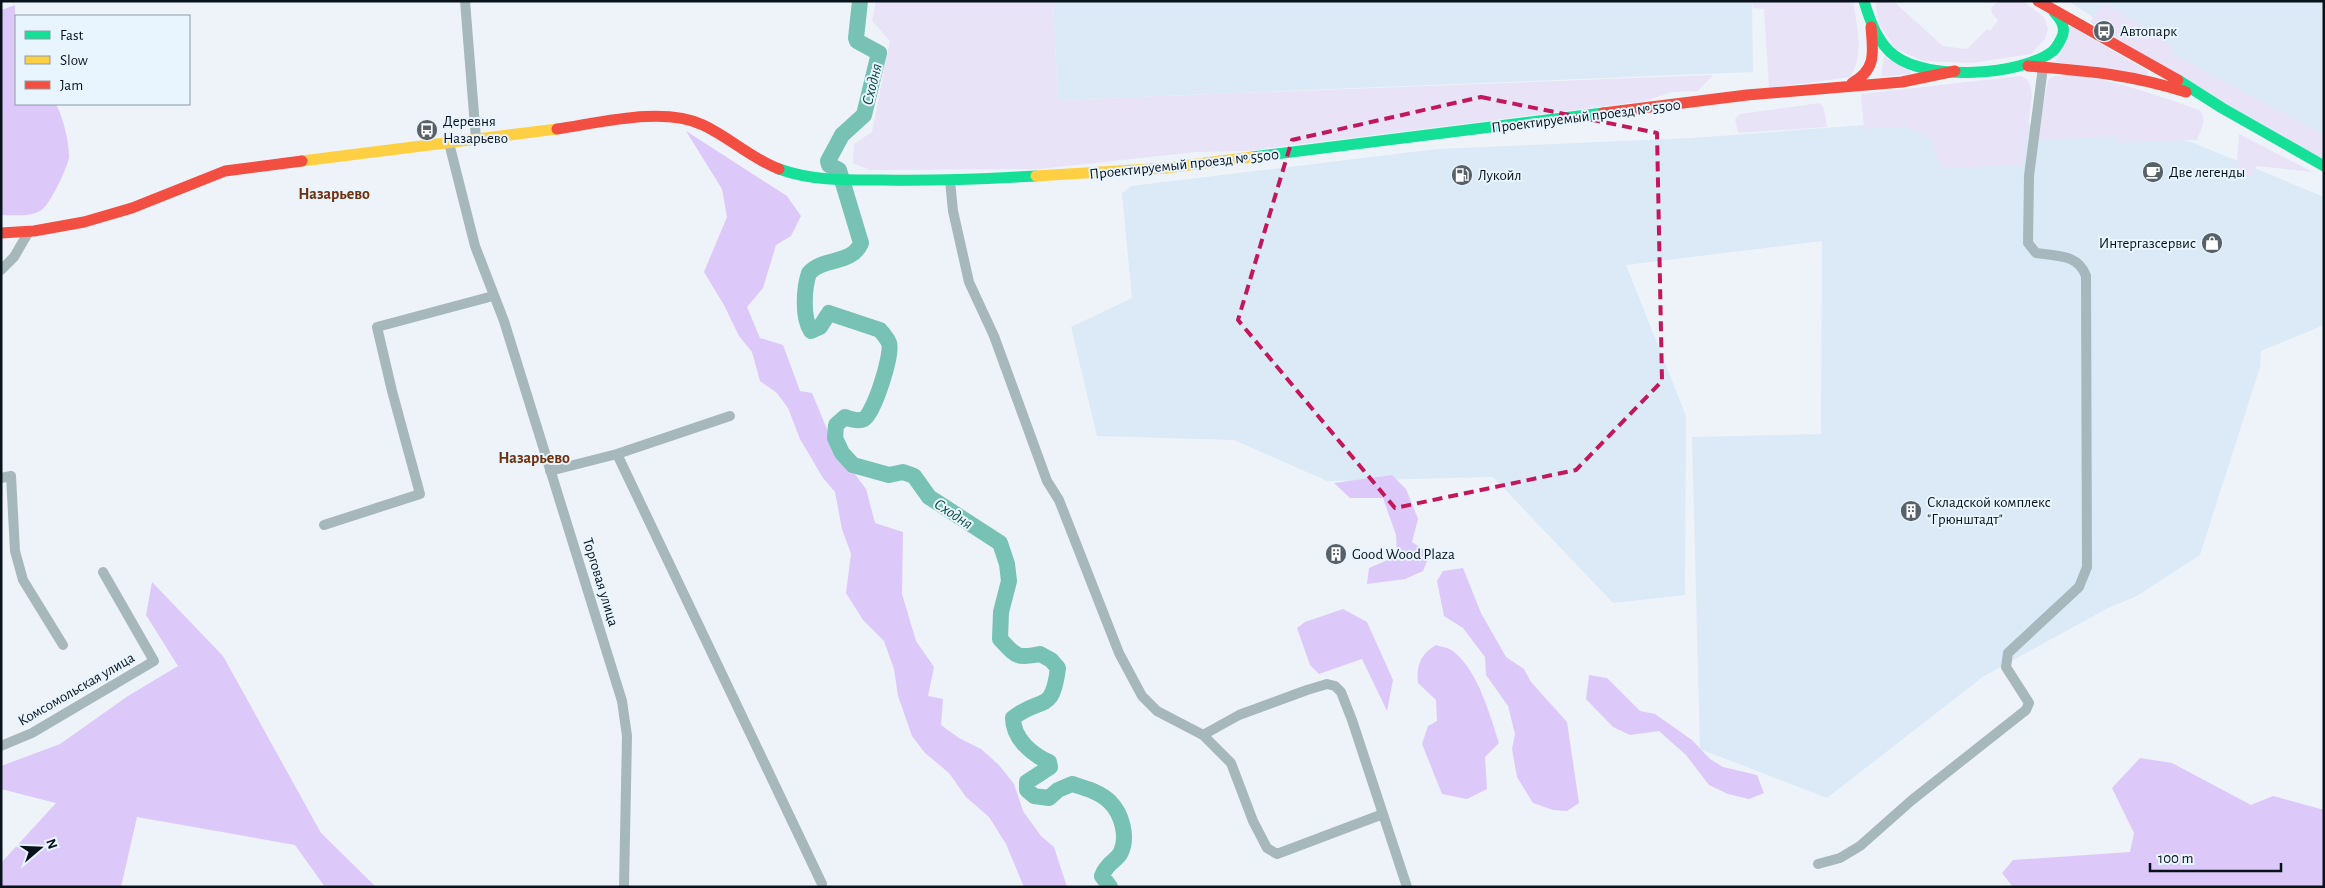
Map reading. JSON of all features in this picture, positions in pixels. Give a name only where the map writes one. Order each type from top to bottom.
[{"type":"street","points":[[465,1],[476,139]]},
{"type":"street","points":[[1864,1],[1871,23],[1886,48],[1906,63],[1934,70],[1955,71],[1989,71],[2026,66],[2085,70],[2133,76],[2213,101]]},
{"type":"street","points":[[2038,1],[2324,166]]},
{"type":"street","points":[[2026,66],[2046,57],[2060,46],[2063,25],[2059,16],[2050,8]]},
{"type":"street","name":"Проектируемый проезд № 5500","points":[[1848,85],[1864,78],[1871,66],[1871,23]]},
{"type":"street","points":[[1818,864],[1840,858],[1860,846],[1912,800],[2026,710],[2028,703],[2006,667],[2008,653],[2079,587],[2087,567],[2086,276],[2083,267],[2074,258],[2036,253],[2028,243],[2029,176],[2043,67]]},
{"type":"street","name":"Проектируемый проезд № 5500","points":[[1,234],[28,233],[123,211],[218,173],[652,116],[676,118],[702,124],[774,168],[798,176],[834,180],[950,180],[1175,167],[1747,95],[1848,85],[1902,82],[1955,71]]},
{"type":"street","name":"Торговая улица","points":[[449,143],[475,246],[504,321],[622,701],[627,736],[624,887]]},
{"type":"street","points":[[950,180],[952,211],[969,282],[994,336],[1048,481],[1059,500],[1119,653],[1142,696],[1157,711],[1203,735],[1231,763],[1256,828],[1267,848],[1277,854],[1383,814]]},
{"type":"street","points":[[1,270],[14,258],[28,233]]},
{"type":"street","points":[[324,524],[420,494],[377,327],[493,296]]},
{"type":"street","points":[[550,471],[616,454],[730,416]]},
{"type":"street","points":[[616,454],[822,884]]},
{"type":"street","points":[[1,478],[11,476],[15,551],[24,580],[63,645]]},
{"type":"street","name":"Комсомольская улица","points":[[1,746],[32,734],[154,661],[103,572]]},
{"type":"street","points":[[1203,735],[1239,715],[1307,690],[1327,684],[1335,686],[1341,692],[1407,887]]},
{"type":"highlighted area","points":[[1481,97],[1657,133],[1662,381],[1576,470],[1395,508],[1238,320],[1292,140]]},
{"type":"shaded area","points":[[876,1],[1053,1],[1058,100],[1713,75],[1698,91],[1672,92],[1645,101],[1247,151],[1196,152],[1039,169],[869,170],[853,163],[854,144],[872,132],[890,41],[872,21]]},
{"type":"shaded area","points":[[1053,1],[1752,1],[1753,72],[1058,100]]},
{"type":"shaded area","points":[[1752,1],[1853,1],[1859,50],[1855,68],[1850,77],[1769,88],[1764,9],[1753,8]]},
{"type":"shaded area","points":[[1875,1],[1893,1],[1943,46],[1967,49],[1987,29],[1990,31],[1998,20],[1992,14],[1991,8],[1998,1],[2023,1],[2044,17],[2048,29],[2045,39],[2031,54],[1972,63],[1923,61],[1896,49],[1879,24]]},
{"type":"shaded area","points":[[2068,1],[2324,1],[2324,149],[2123,36]]},
{"type":"shaded area","points":[[2107,4],[2173,47],[2171,53],[2324,135],[2324,160],[2232,108],[2090,22],[2099,9]]},
{"type":"shaded area","points":[[15,5],[15,105],[56,105],[68,144],[69,157],[58,186],[44,208],[31,214],[1,215],[1,10]]},
{"type":"shaded area","points":[[2070,26],[2148,71],[2148,75],[2055,62],[2065,46]]},
{"type":"shaded area","points":[[1884,56],[1911,72],[1910,74],[1881,77]]},
{"type":"shaded area","points":[[2068,75],[2118,84],[2151,93],[2199,110],[2202,113],[2203,121],[2197,140],[2117,143],[2117,136],[2037,140],[2048,80],[2054,76]]},
{"type":"shaded area","points":[[2020,76],[2028,81],[2032,95],[2023,165],[1941,168],[1931,139],[1907,126],[1864,129],[1861,94]]},
{"type":"shaded area","points":[[1820,103],[1824,109],[1827,127],[1738,133],[1735,119],[1740,114]]},
{"type":"shaded area","points":[[1905,122],[2130,126],[2194,143],[2324,197],[2324,325],[2261,351],[2260,367],[2200,555],[2135,597],[2108,608],[1984,676],[1827,798],[1700,749],[1692,437],[1821,434],[1822,241],[1626,265],[1686,416],[1685,595],[1613,603],[1493,477],[1327,481],[1234,440],[1097,436],[1071,327],[1132,298],[1122,193],[1131,186],[1437,149],[1692,138]]},
{"type":"shaded area","points":[[686,131],[787,196],[801,216],[791,236],[776,245],[763,288],[747,307],[760,338],[783,345],[800,391],[812,393],[834,446],[866,489],[875,523],[903,532],[902,594],[916,641],[934,667],[928,696],[943,699],[941,725],[959,738],[981,749],[999,765],[1014,784],[1023,811],[1041,836],[1054,847],[1067,887],[1024,887],[1006,844],[989,817],[966,797],[949,773],[925,753],[912,736],[898,696],[894,669],[884,641],[863,620],[846,593],[851,554],[842,529],[835,492],[823,478],[800,439],[788,408],[777,393],[760,381],[752,352],[739,336],[724,305],[704,272],[727,217],[722,189]]},
{"type":"shaded area","points":[[2239,134],[2313,172],[2256,166],[2252,176],[2236,176]]},
{"type":"shaded area","points":[[1392,475],[1406,489],[1418,519],[1412,542],[1430,554],[1423,571],[1405,579],[1367,584],[1369,568],[1397,556],[1396,535],[1383,498],[1350,498],[1334,483]]},
{"type":"shaded area","points":[[1463,568],[1481,613],[1506,657],[1524,669],[1531,682],[1567,722],[1579,803],[1567,811],[1553,810],[1533,803],[1517,777],[1512,749],[1515,734],[1508,706],[1486,675],[1485,657],[1463,628],[1444,616],[1437,581],[1443,571]]},
{"type":"shaded area","points":[[152,582],[223,656],[321,833],[376,887],[325,887],[295,845],[137,817],[121,887],[1,887],[1,863],[56,803],[1,789],[1,766],[60,744],[128,696],[178,666],[146,615]]},
{"type":"shaded area","points":[[1343,609],[1367,622],[1393,680],[1387,711],[1362,659],[1319,674],[1310,665],[1297,628],[1305,622]]},
{"type":"shaded area","points":[[1436,645],[1452,651],[1470,670],[1482,694],[1499,743],[1485,757],[1487,789],[1467,799],[1442,794],[1422,744],[1428,726],[1437,721],[1436,700],[1418,683],[1418,671],[1423,656]]},
{"type":"shaded area","points":[[1589,675],[1607,678],[1640,711],[1655,714],[1692,740],[1710,759],[1723,767],[1757,775],[1764,793],[1749,799],[1728,794],[1709,785],[1686,755],[1659,731],[1630,735],[1613,727],[1586,699]]},
{"type":"shaded area","points":[[2140,758],[2172,763],[2251,805],[2273,796],[2324,810],[2324,887],[2012,886],[2002,873],[2013,860],[2130,852],[2134,833],[2112,788]]},
{"type":"waterway","name":"Сходня","points":[[860,1],[857,41],[879,53],[864,115],[842,135],[828,161],[829,165],[839,170],[861,243],[851,255],[822,265],[809,273],[805,294],[805,310],[811,331],[820,327],[829,313],[880,330],[889,343],[889,349],[882,383],[873,406],[864,419],[854,420],[845,417],[836,425],[835,438],[842,453],[853,465],[889,475],[903,472],[914,476],[929,497],[1000,543],[1007,564],[1009,581],[1001,612],[1000,639],[1013,653],[1021,656],[1040,654],[1051,660],[1058,668],[1056,683],[1049,698],[1013,718],[1016,732],[1020,739],[1036,755],[1049,762],[1050,767],[1027,782],[1027,790],[1034,796],[1049,798],[1058,790],[1072,784],[1097,793],[1110,802],[1121,819],[1124,833],[1121,852],[1104,871],[1102,876],[1110,887]]},
{"type":"traffic: fast","points":[[1864,1],[1879,39],[1895,56],[1910,64],[1951,72],[1998,70],[2019,66],[2053,51],[2063,35],[2061,21],[2054,12]]},
{"type":"traffic: fast","points":[[2178,80],[2222,108],[2324,166]]},
{"type":"traffic: fast","points":[[1252,157],[1603,113]]},
{"type":"traffic: fast","points":[[779,169],[804,176],[843,180],[939,180],[1036,176]]},
{"type":"traffic: slow","points":[[302,161],[557,129]]},
{"type":"traffic: slow","points":[[1036,176],[1166,168],[1252,157]]},
{"type":"traffic: jam","points":[[2038,1],[2178,80]]},
{"type":"traffic: jam","points":[[1852,83],[1860,78],[1870,66],[1872,59],[1871,27]]},
{"type":"traffic: jam","points":[[2028,66],[2127,77],[2186,92]]},
{"type":"traffic: jam","points":[[1603,113],[1747,95],[1902,82],[1955,71]]},
{"type":"traffic: jam","points":[[557,129],[650,116],[687,119],[713,130],[759,160],[779,169]]},
{"type":"traffic: jam","points":[[1,233],[34,231],[84,222],[132,208],[225,171],[302,161]]},
{"type":"place","name":"Автопарк","points":[[2104,31]]},
{"type":"place","name":"Деревня Назарьево","points":[[427,130]]},
{"type":"place","name":"Две легенды","points":[[2153,172]]},
{"type":"place","name":"Лукойл","points":[[1462,175]]},
{"type":"place","name":"Интергазсервис","points":[[2212,243]]},
{"type":"place","name":"Складской комплекс \"Грюнштадт\"","points":[[1911,511]]},
{"type":"place","name":"Good Wood Plaza","points":[[1336,554]]},
{"type":"district","name":"Назарьево","points":[[334,193]]},
{"type":"district","name":"Назарьево","points":[[534,457]]}]
